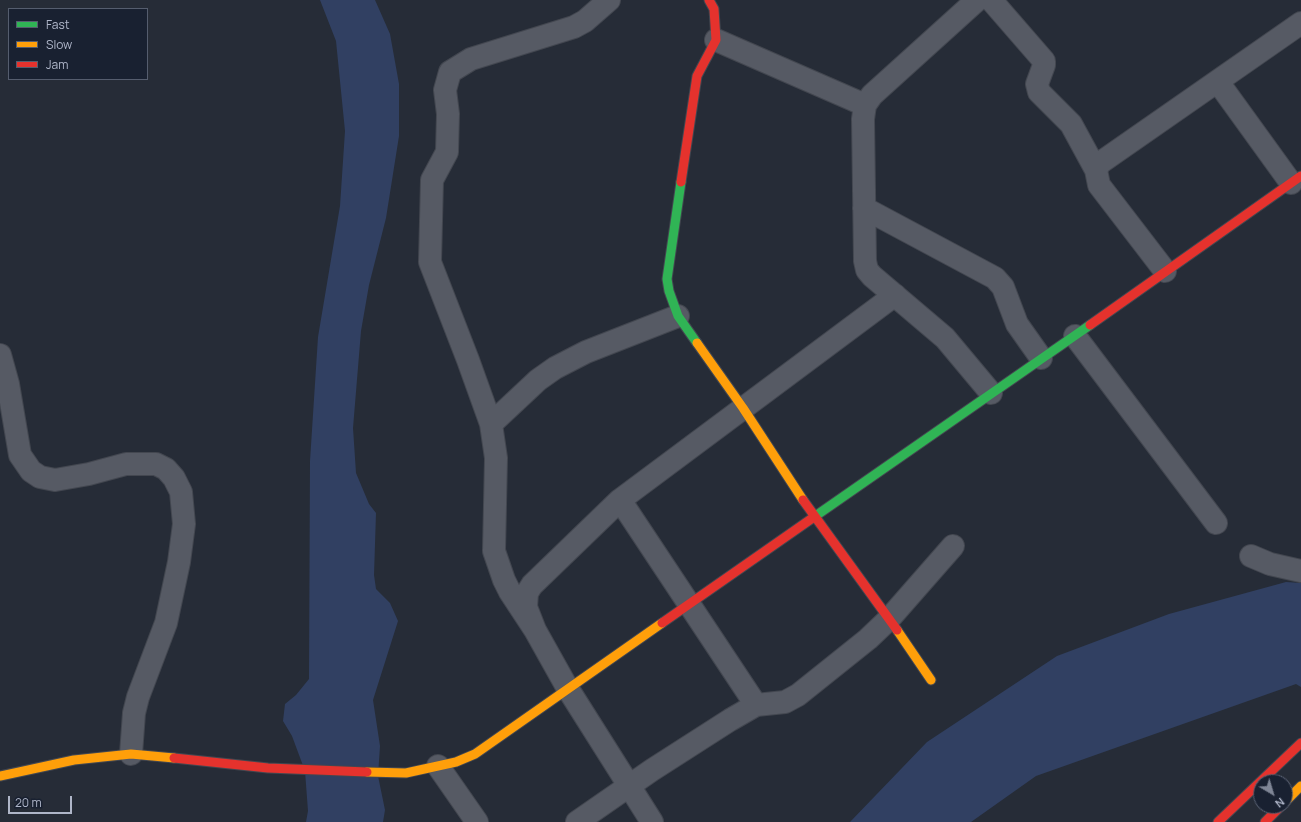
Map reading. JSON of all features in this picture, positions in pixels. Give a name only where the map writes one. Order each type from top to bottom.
[{"type":"main road","points":[[709,0],[714,9],[716,40],[697,76],[667,279],[669,291],[678,316],[743,408],[814,517],[889,619],[931,680]]},
{"type":"main road","points":[[0,776],[74,760],[131,754],[268,768],[406,773],[456,762],[475,754],[1041,358],[1075,336],[1296,179]]},
{"type":"main road","points":[[1218,822],[1301,743]]},
{"type":"main road","points":[[1293,794],[1301,786]]},
{"type":"main road","points":[[1265,822],[1273,814]]},
{"type":"street","points":[[609,0],[585,21],[574,27],[471,59],[450,72],[445,90],[448,114],[447,152],[432,180],[430,262],[491,424],[496,458],[494,551],[510,592],[535,630],[568,689],[628,787],[652,822]]},
{"type":"street","points":[[977,0],[872,95],[865,105],[863,118],[865,261],[867,270],[945,338],[991,393]]},
{"type":"street","points":[[991,0],[1044,61],[1037,84],[1039,92],[1071,124],[1096,170],[1099,185],[1165,271]]},
{"type":"street","points":[[1096,170],[1105,158],[1218,82],[1301,23]]},
{"type":"street","points":[[716,40],[865,105]]},
{"type":"street","points":[[1218,82],[1296,179]]},
{"type":"street","points":[[864,208],[995,278],[1003,287],[1017,324],[1041,358]]},
{"type":"street","points":[[535,630],[526,600],[527,593],[532,585],[620,500],[895,295]]},
{"type":"street","points":[[491,424],[529,388],[556,368],[586,352],[678,316]]},
{"type":"street","points":[[1075,336],[1216,523]]},
{"type":"street","points":[[0,355],[8,384],[20,455],[31,472],[40,477],[55,480],[89,474],[126,464],[156,464],[166,469],[174,478],[180,492],[184,524],[179,562],[166,623],[138,697],[134,713],[131,754]]},
{"type":"street","points":[[620,500],[756,705]]},
{"type":"street","points":[[577,822],[730,720],[756,705],[785,702],[798,695],[868,639],[889,619],[953,546]]},
{"type":"street","points":[[1251,556],[1270,564],[1301,571]]},
{"type":"street","points":[[438,766],[477,822]]},
{"type":"water","points":[[320,0],[375,0],[390,34],[399,84],[399,136],[386,218],[369,285],[361,331],[353,428],[356,473],[369,504],[376,513],[374,575],[376,589],[390,603],[398,621],[373,700],[380,746],[378,776],[385,810],[383,822],[306,822],[308,811],[305,771],[292,736],[283,721],[285,704],[296,695],[309,679],[310,461],[318,337],[340,206],[345,131],[336,41]]},
{"type":"water","points":[[1286,582],[1301,583],[1301,687],[1296,684],[1036,776],[971,822],[850,822],[927,742],[1057,656],[1169,614]]},
{"type":"traffic: fast","points":[[681,182],[667,279],[669,291],[678,316],[697,343]]},
{"type":"traffic: fast","points":[[814,517],[1090,325]]},
{"type":"traffic: slow","points":[[697,343],[743,408],[803,500]]},
{"type":"traffic: slow","points":[[367,772],[406,773],[456,762],[475,754],[662,623]]},
{"type":"traffic: slow","points":[[897,630],[931,680]]},
{"type":"traffic: slow","points":[[0,776],[74,760],[131,754],[174,758]]},
{"type":"traffic: slow","points":[[1293,794],[1301,786]]},
{"type":"traffic: jam","points":[[681,182],[697,76],[716,40],[714,9],[709,0]]},
{"type":"traffic: jam","points":[[1090,325],[1301,176]]},
{"type":"traffic: jam","points":[[803,500],[897,630]]},
{"type":"traffic: jam","points":[[662,623],[814,517]]},
{"type":"traffic: jam","points":[[1218,822],[1301,743]]},
{"type":"traffic: jam","points":[[174,758],[268,768],[367,772]]},
{"type":"traffic: jam","points":[[1265,822],[1273,814]]}]
